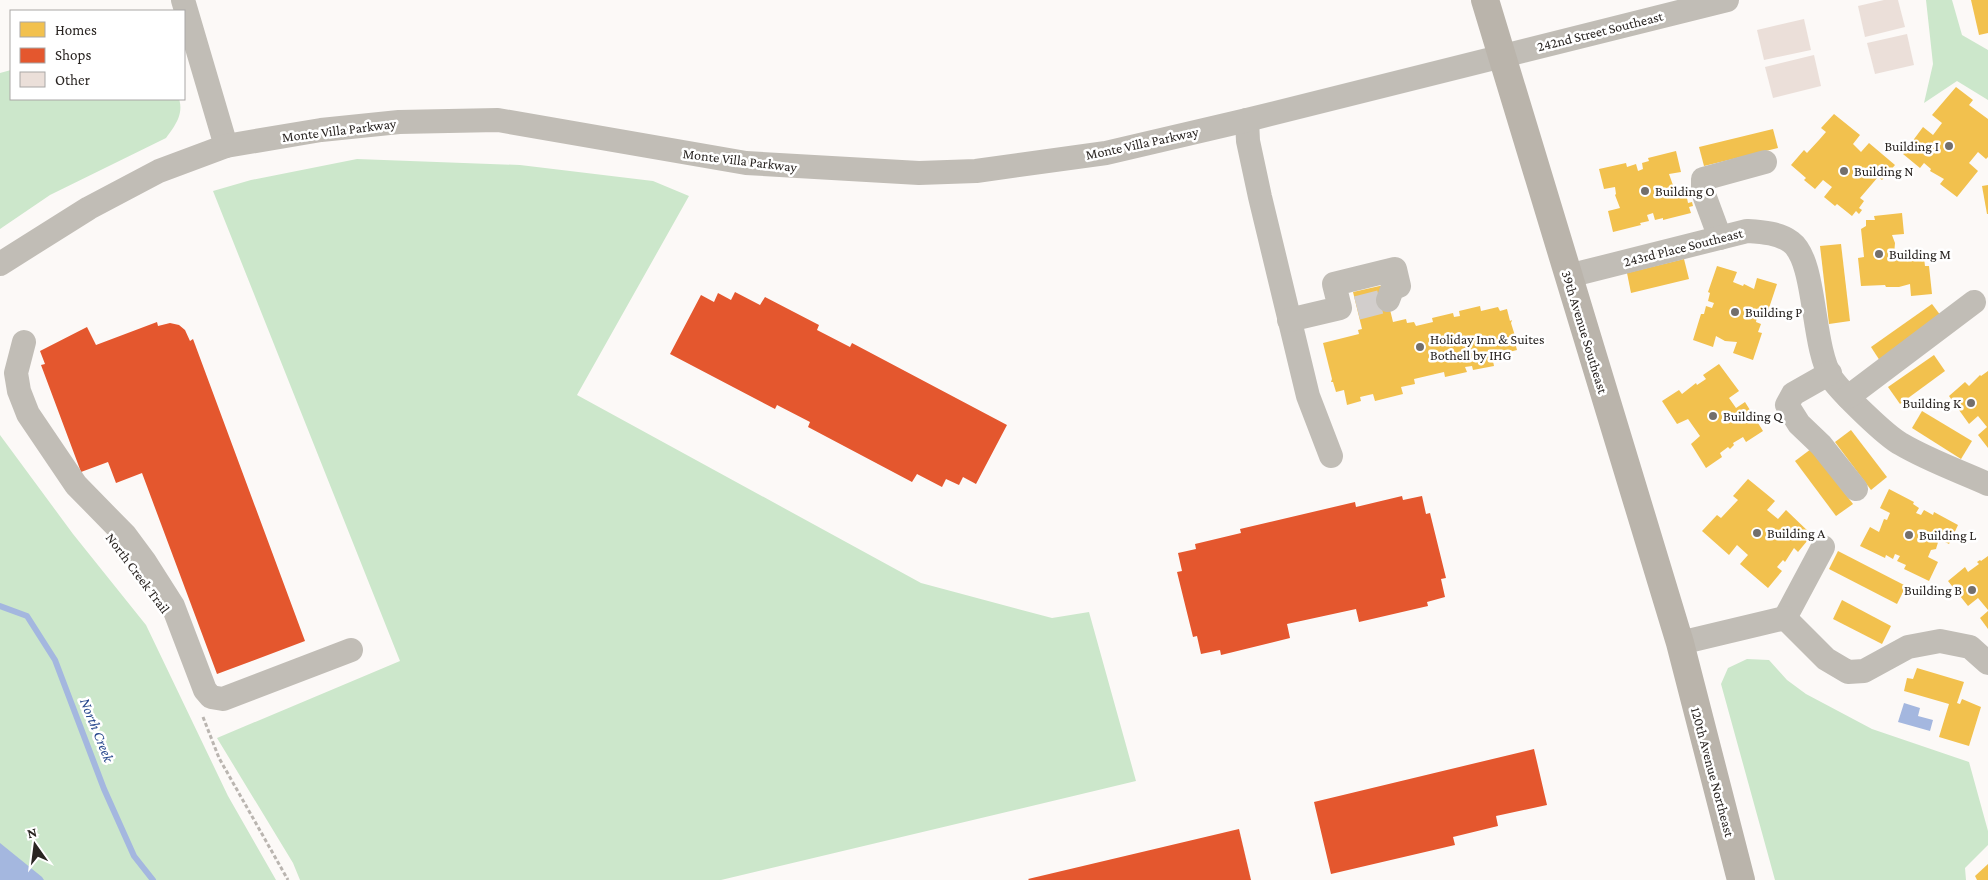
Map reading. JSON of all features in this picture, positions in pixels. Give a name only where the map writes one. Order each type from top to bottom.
[{"type":"main road","name":"39th Avenue Southeast","points":[[1485,0],[1683,654]]},
{"type":"main road","name":"120th Avenue Northeast","points":[[1683,654],[1742,880]]},
{"type":"street","points":[[183,0],[226,146]]},
{"type":"street","name":"242nd Street Southeast","points":[[1502,56],[1644,9],[1727,0]]},
{"type":"street","name":"Monte Villa Parkway","points":[[0,264],[89,208],[150,175],[226,146],[330,129],[399,122],[498,120],[746,163],[919,173],[976,171],[1106,153],[1502,56]]},
{"type":"street","points":[[1247,120],[1248,141],[1289,320],[1308,396],[1331,456]]},
{"type":"street","points":[[1720,238],[1704,192],[1704,180],[1765,162]]},
{"type":"street","name":"243rd Place Southeast","points":[[1568,276],[1747,231],[1772,234],[1792,242],[1804,260],[1820,352],[1830,373],[1848,397],[1900,444],[1988,484]]},
{"type":"street","points":[[1289,320],[1348,308],[1334,284],[1395,269],[1399,286],[1394,287],[1388,300]]},
{"type":"street","points":[[1848,397],[1974,302]]},
{"type":"street","points":[[24,342],[16,373],[19,391],[28,414],[76,486],[125,535],[174,606],[205,690],[211,697],[223,698],[351,650]]},
{"type":"street","points":[[1830,373],[1793,394],[1787,405],[1799,424],[1821,445],[1856,488]]},
{"type":"street","points":[[1683,654],[1785,618],[1823,548]]},
{"type":"street","points":[[1785,618],[1826,659],[1848,672],[1864,671],[1908,647],[1940,641],[1970,647],[1988,663]]},
{"type":"path","points":[[201,713],[219,758],[288,880]]},
{"type":"green space","points":[[1926,0],[1952,0],[1962,35],[1988,50],[1988,100],[1957,81],[1924,103],[1933,64]]},
{"type":"green space","points":[[10,70],[10,100],[179,100],[179,115],[166,138],[50,195],[0,229],[0,73]]},
{"type":"green space","points":[[357,159],[520,165],[653,181],[689,196],[577,395],[921,583],[1052,618],[1089,612],[1136,781],[721,880],[300,880],[293,863],[217,738],[400,661],[213,191],[251,180]]},
{"type":"green space","points":[[0,435],[73,534],[146,625],[228,796],[276,880],[0,880]]},
{"type":"green space","points":[[1747,659],[1769,660],[1787,680],[1806,694],[1872,729],[1969,762],[1988,831],[1988,845],[1965,868],[1966,880],[1775,880],[1721,684],[1728,668]]},
{"type":"water","points":[[1904,703],[1920,708],[1918,716],[1933,720],[1930,731],[1898,722]]},
{"type":"water","points":[[0,843],[42,877],[44,880],[0,880]]},
{"type":"building: Homes","points":[[1971,0],[1988,0],[1988,33],[1979,35]]},
{"type":"building: Homes","name":"Building I","points":[[1956,87],[1973,100],[1969,105],[1988,119],[1988,157],[1986,159],[1978,152],[1969,163],[1978,171],[1957,197],[1940,184],[1944,179],[1930,171],[1931,169],[1924,163],[1920,168],[1903,154],[1923,127],[1933,135],[1942,123],[1932,115]]},
{"type":"building: Homes","name":"Building N","points":[[1834,114],[1860,135],[1853,144],[1861,152],[1869,143],[1895,165],[1882,180],[1878,177],[1860,198],[1864,201],[1859,208],[1862,210],[1859,214],[1856,211],[1852,216],[1837,204],[1835,206],[1824,197],[1832,187],[1823,180],[1815,189],[1791,165],[1804,150],[1807,153],[1826,132],[1821,128]]},
{"type":"building: Homes","points":[[1773,129],[1778,148],[1704,166],[1699,147]]},
{"type":"building: Homes","name":"Building O","points":[[1676,151],[1681,172],[1669,174],[1674,188],[1674,196],[1686,193],[1688,203],[1692,202],[1693,206],[1689,207],[1691,213],[1663,220],[1663,218],[1655,220],[1653,213],[1647,215],[1649,221],[1640,223],[1641,225],[1613,232],[1608,211],[1620,208],[1615,195],[1615,187],[1604,189],[1599,169],[1626,163],[1627,167],[1636,164],[1638,171],[1643,169],[1642,163],[1649,161],[1648,158]]},
{"type":"building: Homes","points":[[1988,185],[1988,214],[1987,214],[1982,186]]},
{"type":"building: Homes","name":"Building M","points":[[1902,213],[1904,234],[1892,235],[1895,243],[1894,255],[1916,253],[1918,259],[1924,258],[1925,266],[1929,266],[1932,294],[1911,296],[1910,284],[1899,287],[1886,287],[1885,285],[1861,286],[1858,258],[1864,257],[1861,229],[1866,226],[1866,220],[1875,220],[1874,216]]},
{"type":"building: Homes","points":[[1841,244],[1850,321],[1829,324],[1820,246]]},
{"type":"building: Homes","points":[[1684,259],[1689,279],[1631,293],[1627,273]]},
{"type":"building: Homes","name":"Building P","points":[[1717,266],[1737,272],[1733,282],[1743,286],[1744,284],[1754,289],[1757,278],[1777,284],[1768,311],[1766,310],[1763,318],[1757,317],[1756,322],[1761,324],[1758,332],[1762,333],[1753,360],[1733,353],[1737,342],[1725,341],[1716,336],[1713,347],[1693,340],[1701,314],[1704,314],[1706,306],[1712,308],[1714,303],[1708,301],[1710,293],[1708,292]]},
{"type":"building: Homes","name":"Holiday Inn & Suites Bothell by IHG","points":[[1384,285],[1393,322],[1406,319],[1407,323],[1414,322],[1416,326],[1433,322],[1432,318],[1453,313],[1454,317],[1460,316],[1459,311],[1480,306],[1481,311],[1498,307],[1500,311],[1507,309],[1510,321],[1512,320],[1517,350],[1509,352],[1510,357],[1493,361],[1494,366],[1473,370],[1472,366],[1465,367],[1467,372],[1445,377],[1444,372],[1414,379],[1415,384],[1401,387],[1403,394],[1375,401],[1373,394],[1360,397],[1361,401],[1347,405],[1344,390],[1336,392],[1333,382],[1331,382],[1332,379],[1323,343],[1359,334],[1358,330],[1362,329],[1353,292]]},
{"type":"building: Homes","points":[[1932,304],[1944,320],[1882,364],[1871,347]]},
{"type":"building: Homes","points":[[1934,355],[1945,371],[1900,404],[1888,387]]},
{"type":"building: Homes","name":"Building Q","points":[[1719,364],[1739,391],[1729,398],[1736,408],[1745,402],[1763,431],[1746,442],[1743,437],[1733,443],[1734,445],[1730,449],[1728,447],[1720,453],[1722,457],[1706,468],[1691,444],[1700,436],[1688,419],[1677,424],[1662,401],[1679,390],[1682,394],[1696,383],[1697,385],[1706,379],[1703,375]]},
{"type":"building: Homes","name":"Building K","points":[[1988,371],[1988,448],[1978,435],[1987,427],[1978,416],[1969,424],[1949,396],[1965,382],[1969,386],[1980,375]]},
{"type":"building: Homes","points":[[1922,411],[1972,441],[1961,459],[1912,428]]},
{"type":"building: Homes","points":[[1851,430],[1887,477],[1871,490],[1835,442]]},
{"type":"building: Homes","points":[[1811,449],[1853,504],[1836,516],[1795,461]]},
{"type":"building: Homes","name":"Building A","points":[[1748,479],[1775,501],[1767,510],[1778,519],[1786,510],[1812,535],[1798,552],[1794,548],[1785,562],[1783,560],[1777,567],[1782,571],[1768,588],[1740,564],[1748,555],[1737,545],[1729,555],[1702,531],[1717,515],[1721,518],[1738,500],[1733,496]]},
{"type":"building: Homes","name":"Building L","points":[[1889,489],[1914,502],[1913,504],[1919,508],[1916,513],[1921,515],[1924,510],[1933,515],[1934,512],[1958,525],[1949,544],[1939,539],[1936,549],[1931,550],[1928,557],[1938,562],[1929,581],[1904,569],[1906,565],[1897,561],[1900,556],[1895,554],[1893,559],[1886,555],[1885,558],[1860,546],[1870,527],[1879,532],[1884,519],[1887,520],[1890,513],[1880,508]]},
{"type":"building: Homes","points":[[1838,551],[1906,586],[1897,604],[1829,569]]},
{"type":"building: Homes","name":"Building B","points":[[1988,556],[1988,610],[1978,598],[1968,606],[1948,581],[1965,567],[1968,572],[1979,564],[1977,562]]},
{"type":"building: Homes","points":[[1842,600],[1891,626],[1882,644],[1833,619]]},
{"type":"building: Homes","name":"Building B","points":[[1988,611],[1988,629],[1980,618]]},
{"type":"building: Homes","points":[[1917,668],[1964,682],[1957,703],[1960,704],[1962,699],[1981,707],[1969,746],[1939,737],[1949,704],[1904,691],[1907,678],[1913,679]]},
{"type":"building: Homes","points":[[1988,864],[1988,880],[1977,880],[1975,876]]},
{"type":"building: Shops","points":[[735,292],[760,305],[765,297],[819,325],[817,330],[850,347],[852,343],[1007,425],[976,484],[963,477],[959,485],[946,479],[942,487],[917,474],[912,482],[808,427],[810,422],[777,405],[775,409],[670,354],[701,295],[714,302],[718,293],[731,300]]},
{"type":"building: Shops","points":[[157,322],[158,326],[170,323],[179,325],[185,330],[190,341],[193,339],[305,641],[217,674],[142,473],[116,483],[108,462],[81,472],[41,365],[45,364],[40,351],[87,327],[96,345]]},
{"type":"building: Shops","points":[[1402,496],[1403,500],[1422,496],[1426,514],[1430,513],[1446,578],[1441,579],[1445,597],[1427,602],[1428,606],[1359,622],[1356,609],[1287,624],[1290,638],[1221,655],[1220,650],[1201,654],[1197,636],[1193,637],[1177,572],[1182,571],[1178,553],[1196,549],[1195,544],[1241,533],[1240,529],[1355,502],[1356,507]]},
{"type":"building: Shops","points":[[1534,749],[1547,805],[1496,816],[1498,826],[1453,837],[1455,845],[1331,874],[1314,802]]},
{"type":"building: Shops","points":[[1239,829],[1251,880],[1028,879]]},
{"type":"building: Other","points":[[1884,0],[1898,0],[1905,27],[1865,37],[1858,6]]},
{"type":"building: Other","points":[[1804,19],[1811,50],[1764,60],[1757,30]]},
{"type":"building: Other","points":[[1907,34],[1914,65],[1875,74],[1867,43]]},
{"type":"building: Other","points":[[1814,55],[1821,86],[1773,98],[1765,67]]},
{"type":"waterway","name":"North Creek","points":[[0,606],[27,616],[55,660],[104,789],[134,856],[153,880]]},
{"type":"tunnel","points":[[1357,308],[1388,300]]},
{"type":"place","name":"Building I","points":[[1949,146]]},
{"type":"place","name":"Building N","points":[[1844,171]]},
{"type":"place","name":"Building O","points":[[1645,191]]},
{"type":"place","name":"Building M","points":[[1879,254]]},
{"type":"place","name":"Building P","points":[[1735,312]]},
{"type":"place","name":"Holiday Inn & Suites Bothell by IHG","points":[[1420,347]]},
{"type":"place","name":"Building K","points":[[1971,403]]},
{"type":"place","name":"Building Q","points":[[1713,416]]},
{"type":"place","name":"Building A","points":[[1757,533]]},
{"type":"place","name":"Building L","points":[[1909,535]]},
{"type":"place","name":"Building B","points":[[1972,590]]}]
